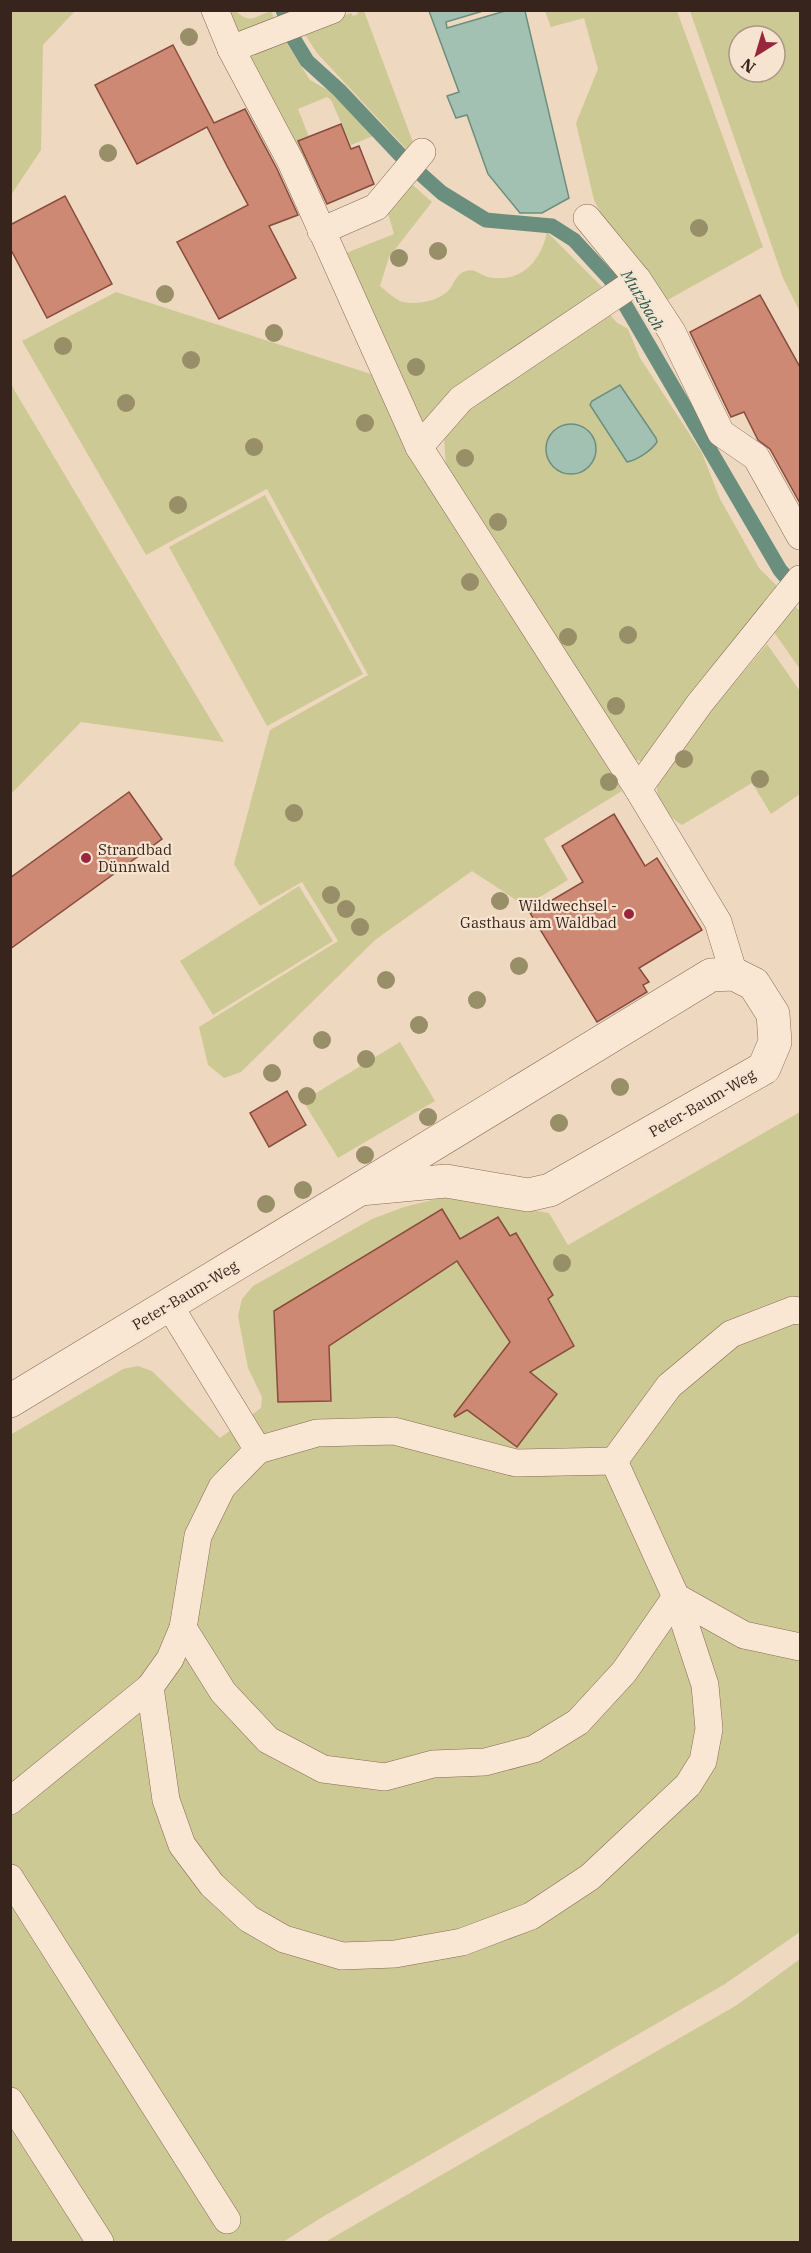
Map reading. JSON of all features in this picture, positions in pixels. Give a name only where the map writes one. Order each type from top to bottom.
[{"type":"street","name":"Peter-Baum-Weg","points":[[10,1401],[711,975],[734,974],[754,984],[773,1014],[775,1042],[764,1068],[550,1190],[528,1195],[446,1181],[360,1189]]},
{"type":"lane","points":[[215,10],[231,49],[291,162],[419,447],[638,789],[718,922],[734,974]]},
{"type":"lane","points":[[231,49],[332,10]]},
{"type":"lane","points":[[321,231],[376,207],[420,154]]},
{"type":"lane","points":[[587,218],[633,283],[672,332],[721,433],[761,455],[801,536]]},
{"type":"lane","points":[[419,447],[461,399],[633,283]]},
{"type":"lane","points":[[638,789],[700,703],[801,579]]},
{"type":"lane","points":[[169,1305],[258,1450]]},
{"type":"lane","points":[[614,1461],[669,1386],[731,1334],[793,1311],[801,1311]]},
{"type":"lane","points":[[10,1801],[150,1687],[170,1659],[183,1628],[198,1536],[222,1487],[258,1450],[317,1433],[394,1431],[516,1463],[614,1461]]},
{"type":"lane","points":[[150,1687],[166,1800],[182,1845],[212,1885],[249,1919],[284,1939],[342,1956],[395,1954],[462,1942],[531,1916],[590,1877],[688,1785],[703,1761],[709,1729],[705,1685],[676,1597],[614,1461]]},
{"type":"lane","points":[[183,1628],[223,1692],[268,1740],[322,1768],[385,1777],[433,1764],[485,1762],[534,1749],[578,1722],[624,1672],[676,1597]]},
{"type":"lane","points":[[676,1597],[744,1635],[801,1647]]},
{"type":"lane","points":[[10,1878],[227,2220]]},
{"type":"lane","points":[[10,2101],[100,2242]]},
{"type":"shaded area","points":[[11,10],[75,11],[43,45],[41,150],[11,195]]},
{"type":"shaded area","points":[[223,11],[236,11],[245,18],[249,18],[271,11],[282,36],[310,80],[338,96],[373,136],[351,145],[331,100],[327,97],[298,109],[315,152],[298,159]]},
{"type":"shaded area","points":[[344,11],[346,15],[351,13],[353,16],[358,14],[357,11],[364,11],[414,145],[409,152],[317,53],[300,27]]},
{"type":"shaded area","points":[[429,11],[483,11],[446,22],[447,28],[505,11],[525,11],[569,198],[542,213],[520,213],[488,174],[467,115],[456,118],[447,96],[459,92]]},
{"type":"shaded area","points":[[545,11],[677,11],[763,247],[664,302],[604,219],[594,200],[576,123],[598,69],[584,18],[551,27]]},
{"type":"shaded area","points":[[690,11],[800,11],[800,312],[783,278]]},
{"type":"shaded area","points":[[406,179],[432,202],[389,257],[380,286],[397,299],[415,303],[433,300],[448,291],[460,274],[469,270],[488,277],[500,278],[520,273],[528,268],[540,252],[547,232],[602,287],[577,310],[427,423],[417,422],[341,255],[394,234],[386,207]]},
{"type":"shaded area","points":[[116,292],[374,375],[575,703],[622,791],[544,839],[568,880],[525,906],[472,871],[375,940],[241,1072],[224,1078],[208,1065],[199,1027],[338,941],[302,882],[260,906],[234,864],[270,730],[368,675],[267,489],[146,555],[22,341]]},
{"type":"shaded area","points":[[608,312],[616,322],[628,329],[640,358],[702,453],[720,499],[759,568],[781,590],[647,760],[640,761],[633,759],[446,469],[444,437],[467,405]]},
{"type":"shaded area","points":[[10,382],[224,742],[81,722],[11,794]]},
{"type":"shaded area","points":[[620,385],[657,442],[644,455],[627,462],[590,405],[592,401]]},
{"type":"shaded area","points":[[566,424],[576,424],[589,431],[596,444],[596,454],[589,467],[576,474],[566,474],[557,470],[550,463],[546,454],[546,444],[550,435],[557,428]]},
{"type":"shaded area","points":[[265,495],[363,674],[267,726],[169,547]]},
{"type":"shaded area","points":[[791,603],[800,611],[800,669],[771,628]]},
{"type":"shaded area","points":[[767,644],[800,691],[800,794],[771,814],[752,783],[682,825],[666,812],[659,800],[657,787],[659,776],[667,762]]},
{"type":"shaded area","points":[[299,886],[333,941],[213,1015],[180,961]]},
{"type":"shaded area","points":[[400,1042],[435,1101],[338,1158],[303,1101]]},
{"type":"shaded area","points":[[800,1112],[800,1932],[725,1984],[283,2242],[11,2242],[10,1435],[123,1369],[138,1366],[152,1371],[220,1438],[261,1408],[262,1397],[248,1368],[238,1316],[242,1299],[253,1286],[372,1219],[404,1207],[448,1196],[549,1213],[568,1245]]},
{"type":"shaded area","points":[[800,1959],[800,2242],[325,2242],[737,2005]]},
{"type":"building","points":[[173,45],[214,123],[245,109],[298,215],[269,226],[296,278],[219,319],[177,242],[248,205],[207,127],[137,164],[95,85]]},
{"type":"building","points":[[341,124],[351,149],[359,146],[374,184],[327,204],[298,141]]},
{"type":"building","points":[[65,196],[112,284],[47,318],[10,248],[10,225]]},
{"type":"building","points":[[760,295],[801,369],[801,505],[770,449],[758,440],[744,412],[731,417],[690,332]]},
{"type":"building","name":"Strandbad Dünnwald","points":[[129,792],[162,839],[10,949],[10,878]]},
{"type":"building","name":"Wildwechsel - Gasthaus am Waldbad","points":[[614,814],[645,866],[657,858],[702,930],[639,968],[649,982],[643,985],[647,992],[597,1022],[530,913],[583,882],[562,846]]},
{"type":"building","points":[[287,1091],[306,1125],[269,1147],[250,1113]]},
{"type":"building","points":[[442,1209],[460,1239],[498,1217],[510,1236],[516,1233],[553,1295],[548,1299],[574,1346],[530,1372],[557,1394],[517,1447],[467,1410],[455,1417],[454,1415],[510,1342],[457,1261],[329,1346],[331,1401],[278,1402],[274,1311]]},
{"type":"waterway","name":"Mutzbach","points":[[283,10],[293,38],[307,61],[339,90],[405,160],[442,193],[486,220],[552,226],[574,240],[610,279],[780,570],[798,591]]},
{"type":"place","name":"Strandbad Dünnwald","points":[[86,858]]},
{"type":"place","name":"Wildwechsel - Gasthaus am Waldbad","points":[[629,914]]}]
